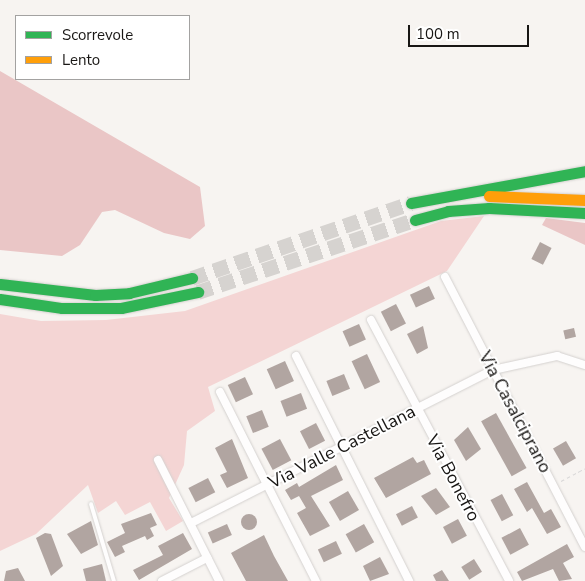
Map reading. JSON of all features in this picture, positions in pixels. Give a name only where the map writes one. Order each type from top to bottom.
[{"type":"highway","points":[[411,203],[585,171]]},
{"type":"highway","points":[[444,196],[585,200]]},
{"type":"highway","points":[[415,220],[448,211],[489,208],[585,213]]},
{"type":"highway","points":[[0,284],[95,295],[129,293],[192,278]]},
{"type":"highway","points":[[0,299],[62,308],[121,308],[198,292]]},
{"type":"street","name":"Via Casalciprano","points":[[445,277],[585,546]]},
{"type":"street","name":"Via Bonefro","points":[[371,320],[509,581]]},
{"type":"street","points":[[296,356],[340,447],[409,581]]},
{"type":"street","name":"Via Valle Castellana","points":[[191,523],[493,370],[557,356],[582,363]]},
{"type":"street","points":[[220,392],[266,486],[316,581]]},
{"type":"street","points":[[158,460],[219,581]]},
{"type":"street","points":[[162,581],[207,558]]},
{"type":"lane","points":[[91,504],[114,581]]},
{"type":"path","points":[[553,485],[585,468]]},
{"type":"shaded area","points":[[0,71],[200,187],[205,226],[190,239],[164,233],[115,210],[102,212],[80,245],[62,256],[0,250]]},
{"type":"shaded area","points":[[484,216],[447,271],[208,387],[215,411],[187,431],[184,465],[169,498],[183,521],[166,531],[150,502],[125,515],[116,501],[98,513],[88,485],[36,534],[0,551],[0,314],[41,321],[106,320],[185,311],[441,221]]},
{"type":"shaded area","points":[[546,218],[585,223],[585,245],[542,225]]},
{"type":"building","points":[[540,242],[552,248],[543,265],[531,259]]},
{"type":"building","points":[[429,286],[435,299],[416,308],[410,295]]},
{"type":"building","points":[[396,304],[406,324],[391,331],[381,312]]},
{"type":"building","points":[[359,324],[366,340],[349,347],[343,331]]},
{"type":"building","points":[[423,326],[428,348],[417,354],[407,334]]},
{"type":"building","points":[[574,328],[576,337],[565,339],[563,330]]},
{"type":"building","points":[[367,354],[380,382],[365,389],[352,361]]},
{"type":"building","points":[[285,361],[294,381],[276,389],[267,369]]},
{"type":"building","points":[[344,374],[350,389],[332,396],[326,381]]},
{"type":"building","points":[[245,377],[253,394],[236,402],[228,385]]},
{"type":"building","points":[[301,393],[307,409],[287,417],[280,401]]},
{"type":"building","points":[[262,410],[269,427],[253,433],[246,416]]},
{"type":"building","points":[[496,413],[527,468],[512,476],[481,421]]},
{"type":"building","points":[[316,423],[325,441],[309,449],[300,431]]},
{"type":"building","points":[[468,427],[481,449],[466,461],[454,440]]},
{"type":"building","points":[[232,439],[248,478],[227,488],[220,475],[227,472],[215,448]]},
{"type":"building","points":[[280,439],[291,460],[273,470],[261,449]]},
{"type":"building","points":[[566,441],[576,458],[563,466],[553,448]]},
{"type":"building","points":[[413,457],[417,463],[424,460],[431,474],[386,498],[374,478]]},
{"type":"building","points":[[336,465],[343,480],[311,496],[330,526],[310,536],[297,513],[306,508],[299,496],[291,500],[285,490],[297,483],[299,487]]},
{"type":"building","points":[[208,478],[215,492],[196,502],[188,488]]},
{"type":"building","points":[[527,482],[544,513],[551,509],[561,527],[547,534],[532,508],[527,512],[514,489]]},
{"type":"building","points":[[436,488],[450,507],[436,515],[421,496]]},
{"type":"building","points":[[348,491],[359,510],[340,521],[329,502]]},
{"type":"building","points":[[502,494],[513,515],[502,521],[491,500]]},
{"type":"building","points":[[412,506],[418,518],[402,526],[396,514]]},
{"type":"building","points":[[151,513],[157,525],[150,528],[154,536],[147,540],[145,536],[122,546],[125,552],[115,557],[107,542],[125,533],[121,524]]},
{"type":"building","points":[[246,514],[252,514],[257,519],[255,528],[246,530],[241,525],[241,519]]},
{"type":"building","points":[[458,519],[467,536],[452,544],[443,527]]},
{"type":"building","points":[[91,521],[98,545],[81,554],[67,534]]},
{"type":"building","points":[[227,524],[232,535],[213,544],[208,533]]},
{"type":"building","points":[[364,524],[374,542],[356,553],[346,534]]},
{"type":"building","points":[[520,528],[529,545],[510,555],[501,538]]},
{"type":"building","points":[[45,533],[51,534],[63,566],[51,576],[36,538]]},
{"type":"building","points":[[183,533],[192,549],[139,580],[133,570],[163,555],[158,546]]},
{"type":"building","points":[[264,535],[288,581],[246,581],[231,553]]},
{"type":"building","points":[[336,541],[342,554],[324,562],[318,549]]},
{"type":"building","points":[[567,544],[574,557],[563,563],[572,579],[559,581],[553,569],[522,581],[517,572]]},
{"type":"building","points":[[380,557],[389,574],[370,581],[363,566]]},
{"type":"building","points":[[474,559],[482,572],[469,580],[461,567]]},
{"type":"building","points":[[102,564],[106,581],[86,581],[83,569]]},
{"type":"building","points":[[18,568],[25,581],[4,581],[6,571]]},
{"type":"building","points":[[442,570],[449,581],[436,581],[433,575]]},
{"type":"tunnel","points":[[192,278],[411,203]]},
{"type":"tunnel","points":[[198,292],[415,220]]},
{"type":"traffic: fast","points":[[411,203],[585,171]]},
{"type":"traffic: fast","points":[[415,220],[448,211],[489,208],[585,213]]},
{"type":"traffic: fast","points":[[0,284],[95,295],[129,293],[192,278]]},
{"type":"traffic: fast","points":[[0,299],[62,308],[121,308],[198,292]]},
{"type":"traffic: slow","points":[[489,196],[585,200]]}]
